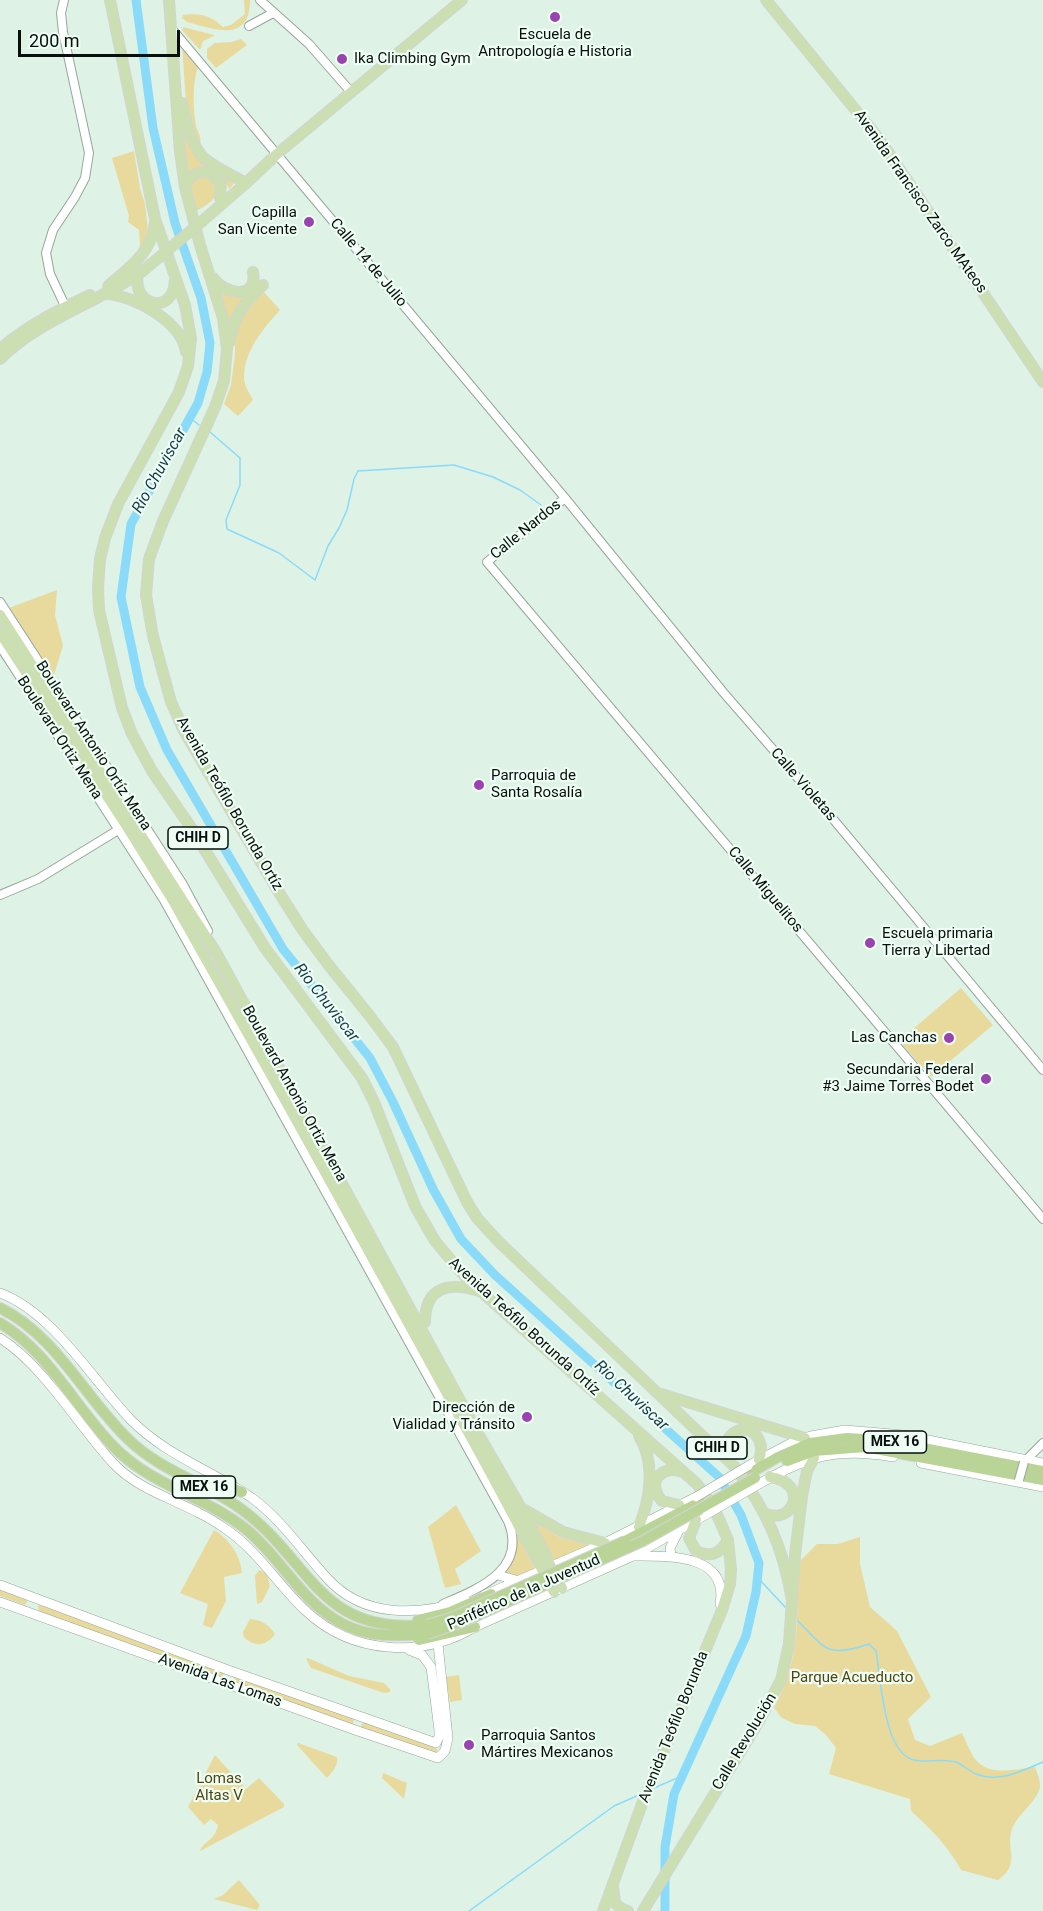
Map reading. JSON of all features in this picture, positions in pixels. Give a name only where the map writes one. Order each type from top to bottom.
[{"type":"highway","name":"Periférico de la Juventud","points":[[0,1308],[23,1321],[44,1340],[128,1439],[159,1464],[222,1496],[254,1519],[280,1543],[326,1598],[355,1616],[378,1623],[427,1629],[625,1541],[698,1499]]},
{"type":"highway","name":"Periférico de la Juventud","points":[[0,1323],[23,1339],[41,1357],[112,1446],[130,1462],[156,1479],[213,1507],[247,1530],[274,1556],[304,1595],[330,1617],[346,1626],[381,1635],[465,1621],[644,1541],[755,1472]]},
{"type":"highway","name":"MEX 16","points":[[755,1472],[786,1453],[810,1443],[847,1438],[882,1440],[1043,1471]]},
{"type":"highway","name":"MEX 16","points":[[698,1499],[755,1472],[797,1456],[814,1451],[850,1447],[898,1453],[1043,1480]]},
{"type":"highway","points":[[755,1472],[778,1450]]},
{"type":"highway","points":[[192,1480],[223,1485],[242,1492]]},
{"type":"highway","points":[[378,1623],[438,1616],[491,1594]]},
{"type":"highway","points":[[381,1635],[392,1640],[424,1640],[475,1627]]},
{"type":"main road","name":"Avenida Teófilo Borunda Ortíz","points":[[111,0],[155,219],[175,276],[191,338],[188,366],[179,392],[111,520],[100,559],[99,610],[122,708],[132,734],[152,771],[192,829],[265,948],[362,1078],[374,1102],[415,1206],[435,1241],[454,1266],[483,1293],[685,1473],[708,1498],[720,1519],[728,1540]]},
{"type":"main road","name":"Avenida Teófilo Borunda Ortíz","points":[[169,0],[180,152],[185,187],[223,318],[227,349],[224,381],[215,407],[163,521],[149,559],[146,595],[149,615],[171,702],[184,731],[275,886],[312,943],[393,1047],[456,1180],[477,1218],[498,1241],[659,1393]]},
{"type":"main road","points":[[198,220],[220,198],[246,180],[462,0]]},
{"type":"main road","name":"Avenida Francisco Zarco MAteos","points":[[766,0],[880,140],[1043,382]]},
{"type":"main road","points":[[175,80],[186,120],[200,153],[206,160],[246,180]]},
{"type":"main road","points":[[185,187],[192,176],[198,172],[210,173],[221,183],[220,198]]},
{"type":"main road","points":[[0,350],[23,331],[107,290],[142,269],[198,220],[245,184],[246,180]]},
{"type":"main road","points":[[107,290],[142,256],[152,237],[155,219]]},
{"type":"main road","points":[[142,269],[136,286],[139,292],[150,301],[157,303],[171,297],[175,276]]},
{"type":"main road","points":[[209,273],[222,288],[236,293],[249,288],[253,283],[253,272]]},
{"type":"main road","points":[[227,349],[237,314],[248,299],[263,285]]},
{"type":"main road","points":[[107,290],[132,299],[180,334],[185,343],[188,366]]},
{"type":"main road","points":[[0,359],[22,340],[67,309]]},
{"type":"main road","name":"Boulevard Antonio Ortiz Mena","points":[[0,615],[172,899],[251,1038],[436,1382],[558,1590]]},
{"type":"main road","name":"Boulevard Antonio Ortiz Mena","points":[[0,633],[126,825],[217,954],[521,1508],[547,1569]]},
{"type":"main road","points":[[425,1322],[426,1304],[439,1290],[460,1287],[483,1293]]},
{"type":"main road","points":[[0,1293],[22,1305],[54,1332],[148,1437],[242,1492],[272,1515],[326,1577],[352,1598],[384,1610],[408,1612],[429,1610],[491,1594],[698,1499]]},
{"type":"main road","points":[[0,1338],[15,1348],[37,1371],[85,1431],[126,1475],[152,1491],[199,1513],[233,1535],[260,1559],[305,1610],[327,1628],[375,1646],[420,1647],[461,1636],[475,1627],[633,1556],[678,1531],[707,1514],[755,1472],[762,1453],[758,1437],[744,1429],[736,1430],[728,1436],[722,1453]]},
{"type":"main road","points":[[659,1393],[805,1438]]},
{"type":"main road","name":"CHIH D","points":[[659,1393],[722,1453],[746,1482],[764,1514]]},
{"type":"main road","points":[[619,1413],[639,1436],[648,1453],[646,1506],[639,1527]]},
{"type":"main road","points":[[778,1450],[805,1438],[839,1430],[863,1431],[903,1436],[1043,1463]]},
{"type":"main road","points":[[770,1478],[795,1464],[849,1452],[868,1453],[1043,1487]]},
{"type":"main road","points":[[792,1600],[802,1496],[807,1471],[814,1458]]},
{"type":"main road","points":[[679,1506],[662,1501],[655,1485],[657,1478],[663,1472],[671,1469],[685,1473]]},
{"type":"main road","points":[[755,1472],[783,1480],[793,1490],[792,1506],[787,1512],[774,1516],[764,1514]]},
{"type":"main road","points":[[521,1508],[563,1532],[605,1543]]},
{"type":"main road","points":[[764,1514],[783,1554],[792,1600]]},
{"type":"main road","points":[[696,1520],[688,1538],[696,1551],[709,1556],[716,1554],[728,1540]]},
{"type":"main road","points":[[671,1557],[670,1548],[678,1531]]},
{"type":"main road","name":"Avenida Teófilo Borunda","points":[[603,1911],[642,1804],[722,1610],[731,1569],[728,1540]]},
{"type":"main road","points":[[633,1556],[691,1560],[701,1564],[715,1575],[721,1584],[720,1606],[710,1641]]},
{"type":"main road","points":[[498,1575],[519,1581]]},
{"type":"main road","name":"Avenida Las Lomas","points":[[0,1585],[411,1736],[432,1743],[438,1741],[439,1730],[431,1667],[422,1655],[401,1648]]},
{"type":"main road","name":"Calle Revolución","points":[[644,1909],[781,1680],[789,1644],[792,1600]]},
{"type":"main road","name":"Avenida Las Lomas","points":[[0,1602],[355,1730],[429,1756],[441,1757],[445,1751],[447,1738],[438,1644]]},
{"type":"main road","points":[[614,1879],[615,1902],[622,1909],[630,1911],[644,1909]]},
{"type":"street","points":[[64,0],[61,13],[63,32],[89,153],[87,171],[80,188],[53,230],[46,253],[50,274],[67,309]]},
{"type":"street","points":[[260,0],[309,44],[351,92]]},
{"type":"street","points":[[249,26],[273,13]]},
{"type":"street","name":"Calle 14 de Julio","points":[[171,28],[565,498]]},
{"type":"street","name":"Calle Nardos","points":[[487,562],[565,498]]},
{"type":"street","name":"Calle Violetas","points":[[565,498],[723,692],[823,807],[1043,1070]]},
{"type":"street","name":"Calle Miguelitos","points":[[487,562],[1043,1219]]},
{"type":"street","name":"Boulevard Antonio Ortíz Mena","points":[[0,602],[182,883],[211,937],[217,954]]},
{"type":"street","name":"Boulevard Ortiz Mena","points":[[0,646],[126,825]]},
{"type":"street","points":[[0,895],[38,879],[126,825]]},
{"type":"street","name":"Boulevard Antonio Ortiz Mena","points":[[459,1423],[513,1534],[512,1551],[498,1575]]},
{"type":"street","points":[[1019,1481],[1024,1461],[1043,1443]]},
{"type":"street","points":[[429,1610],[473,1591],[498,1575]]},
{"type":"green space","points":[[244,0],[250,0],[248,14],[244,23],[237,28],[219,30],[208,28],[187,22],[182,18],[183,15],[195,14],[209,17],[223,27],[231,25],[245,14]]},
{"type":"green space","points":[[183,27],[214,36],[203,41],[200,50],[182,30]]},
{"type":"green space","points":[[241,39],[247,45],[216,68],[207,58],[207,49],[215,43]]},
{"type":"green space","points":[[182,43],[199,65],[195,79],[194,103],[200,144],[186,105]]},
{"type":"green space","points":[[182,117],[191,142],[236,181],[229,189],[223,175],[214,169],[203,168],[186,172]]},
{"type":"green space","points":[[134,151],[148,231],[141,251],[139,249],[139,230],[128,222],[129,216],[112,158]]},
{"type":"green space","points":[[205,175],[217,183],[216,194],[211,201],[194,213],[189,194],[191,182]]},
{"type":"green space","points":[[218,287],[245,295],[228,327],[224,302]]},
{"type":"green space","points":[[263,291],[280,310],[261,333],[247,359],[244,381],[253,400],[238,416],[224,404],[231,385],[235,334],[241,317]]},
{"type":"green space","points":[[57,590],[55,615],[63,646],[53,678],[9,608]]},
{"type":"green space","points":[[961,988],[993,1025],[931,1077],[899,1041]]},
{"type":"green space","points":[[456,1505],[481,1551],[455,1569],[461,1584],[445,1588],[428,1527]]},
{"type":"green space","points":[[527,1517],[559,1537],[590,1545],[552,1564]]},
{"type":"green space","points":[[214,1530],[233,1548],[242,1573],[224,1577],[226,1601],[212,1628],[203,1625],[208,1604],[180,1593]]},
{"type":"green space","points":[[516,1531],[536,1572],[519,1578],[502,1576],[515,1555]]},
{"type":"green space","name":"Parque Acueducto","points":[[860,1537],[860,1564],[870,1607],[897,1631],[931,1697],[908,1719],[915,1740],[930,1746],[962,1733],[975,1759],[981,1765],[1003,1771],[1035,1767],[1040,1781],[1039,1791],[1012,1829],[1011,1862],[1005,1874],[998,1880],[961,1870],[939,1838],[911,1811],[910,1799],[829,1774],[836,1748],[825,1734],[815,1726],[795,1724],[782,1718],[774,1708],[789,1673],[796,1638],[797,1564],[817,1544],[838,1544]]},
{"type":"green space","points":[[259,1570],[267,1574],[270,1586],[262,1602],[257,1604],[255,1576]]},
{"type":"green space","points":[[0,1588],[26,1598],[27,1602],[25,1605],[0,1596]]},
{"type":"green space","points":[[40,1604],[223,1671],[223,1676],[39,1612]]},
{"type":"green space","points":[[250,1619],[265,1624],[275,1634],[264,1643],[256,1644],[248,1641],[243,1632]]},
{"type":"green space","points":[[306,1659],[349,1676],[384,1683],[390,1692],[384,1693],[311,1668]]},
{"type":"green space","points":[[234,1675],[352,1718],[354,1719],[353,1725],[234,1682]]},
{"type":"green space","points":[[459,1675],[462,1700],[450,1702],[446,1677]]},
{"type":"green space","points":[[363,1722],[434,1747],[437,1749],[437,1754],[360,1728]]},
{"type":"green space","points":[[298,1743],[337,1757],[336,1766],[327,1778],[297,1745]]},
{"type":"green space","name":"Lomas Altas V","points":[[215,1755],[246,1789],[259,1778],[284,1804],[284,1807],[200,1851],[217,1830],[218,1825],[211,1819],[204,1825],[188,1807]]},
{"type":"green space","points":[[383,1773],[407,1783],[404,1799],[382,1778]]},
{"type":"green space","points":[[239,1880],[260,1905],[257,1910],[214,1899],[223,1895]]},
{"type":"waterway","name":"Rio Chuviscar","points":[[136,0],[153,128],[175,223],[201,298],[210,343],[207,372],[198,403],[131,524],[121,597],[140,687],[167,750],[283,949],[370,1058],[433,1189],[461,1239],[495,1275],[719,1477],[741,1515],[759,1563],[756,1592],[746,1636],[674,1794],[665,1847],[665,1911]]},
{"type":"waterway","points":[[190,418],[199,425]]},
{"type":"waterway","points":[[210,432],[240,458],[240,485],[226,520],[227,529],[279,553],[315,580],[328,546],[347,510],[358,471],[454,465],[493,477],[520,490],[541,505]]},
{"type":"waterway","points":[[758,1578],[786,1608]]},
{"type":"waterway","points":[[798,1621],[815,1639],[829,1649],[845,1650],[869,1644],[876,1651],[885,1713],[890,1729],[896,1744],[904,1754],[914,1760],[956,1762],[976,1774],[993,1777],[1010,1775],[1043,1762]]},
{"type":"waterway","points":[[654,1788],[682,1776]]},
{"type":"waterway","points":[[469,1911],[614,1806],[641,1794]]},
{"type":"place","name":"Escuela de Antropología e Historia","points":[[555,17]]},
{"type":"place","name":"Ika Climbing Gym","points":[[342,59]]},
{"type":"place","name":"Capilla San Vicente","points":[[309,222]]},
{"type":"place","name":"Parroquia de Santa Rosalía","points":[[479,785]]},
{"type":"place","name":"Escuela primaria Tierra y Libertad","points":[[870,943]]},
{"type":"place","name":"Las Canchas","points":[[949,1038]]},
{"type":"place","name":"Secundaria Federal #3 Jaime Torres Bodet","points":[[986,1079]]},
{"type":"place","name":"Dirección de Vialidad y Tránsito","points":[[527,1417]]},
{"type":"place","name":"Parroquia Santos Mártires Mexicanos","points":[[469,1745]]}]
